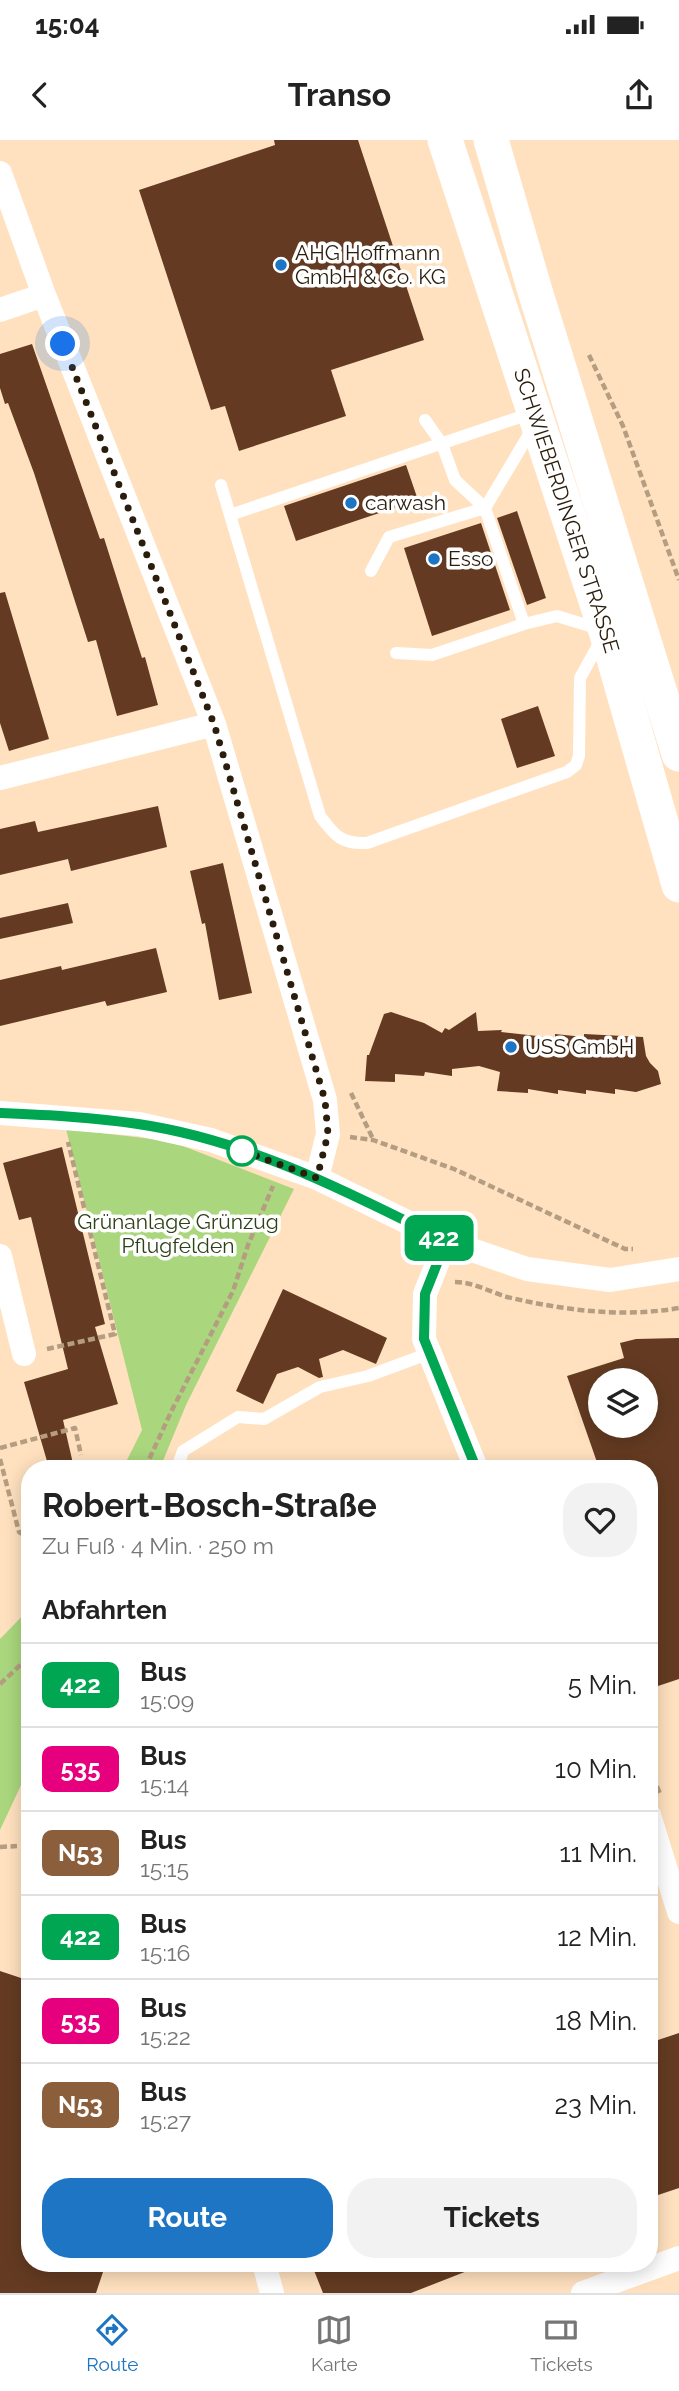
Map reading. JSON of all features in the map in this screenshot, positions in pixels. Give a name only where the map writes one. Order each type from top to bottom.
[{"type":"main road","name":"SCHWIEBERDINGER STRASSE","points":[[491,140],[539,304],[679,754]]},
{"type":"main road","name":"SCHWIEBERDINGER STRASSE","points":[[443,144],[606,631],[679,885]]},
{"type":"street","points":[[0,173],[44,295],[214,724],[325,1100],[328,1134],[317,1178]]},
{"type":"street","points":[[0,310],[44,295]]},
{"type":"street","points":[[0,778],[214,724]]},
{"type":"street","points":[[0,1113],[139,1124],[211,1140],[283,1164],[446,1241],[527,1269],[610,1280],[679,1269]]},
{"type":"street","points":[[446,1241],[425,1294],[424,1339],[473,1460]]},
{"type":"street","points":[[0,1256],[24,1354]]},
{"type":"street","points":[[658,1844],[679,1912]]},
{"type":"street","points":[[658,2266],[679,2258]]},
{"type":"street","points":[[266,2272],[272,2293]]},
{"type":"street","points":[[583,2293],[641,2272]]},
{"type":"lane","points":[[230,515],[442,444],[536,416]]},
{"type":"lane","points":[[371,571],[389,537],[485,508],[536,416]]},
{"type":"lane","points":[[425,420],[442,444],[454,480],[485,508],[524,624]]},
{"type":"lane","points":[[221,485],[320,816],[335,835],[350,844],[367,843],[567,772],[576,765],[579,756],[580,678],[606,631],[557,616],[524,624],[432,655],[396,653]]},
{"type":"lane","points":[[180,1460],[183,1451],[238,1417],[264,1419],[320,1387],[368,1376],[430,1353]]},
{"type":"path","points":[[587,352],[623,426],[676,560],[679,580]]},
{"type":"path","points":[[24,1354],[115,1334],[62,1117]]},
{"type":"path","points":[[328,1134],[373,1140],[454,1169],[625,1249],[639,1249]]},
{"type":"path","points":[[149,1460],[233,1291],[263,1206],[283,1164]]},
{"type":"path","points":[[447,1286],[457,1282],[467,1283],[507,1297],[592,1312],[650,1312],[679,1308]]},
{"type":"path","points":[[0,1448],[75,1428],[81,1455]]},
{"type":"path","points":[[0,1459],[21,1533]]},
{"type":"path","points":[[0,1684],[21,1664]]},
{"type":"path","points":[[0,1847],[16,1846]]},
{"type":"green space","name":"Grünanlage Grünzug Pflugfelden","points":[[66,1129],[170,1141],[294,1189],[186,1405],[163,1460],[127,1460],[142,1430]]},
{"type":"green space","points":[[21,1617],[21,1785],[0,1830],[0,1639]]},
{"type":"building","name":"AHG Hoffmann GmbH & Co. KG","points":[[274,140],[358,140],[424,340],[331,370],[346,416],[239,451],[225,406],[211,410],[139,190],[275,145]]},
{"type":"building","points":[[32,344],[100,539],[104,538],[142,658],[145,657],[158,705],[117,716],[96,640],[88,642],[34,473],[0,388],[0,354]]},
{"type":"building","name":"carwash","points":[[406,465],[418,500],[296,541],[284,506]]},
{"type":"building","points":[[517,511],[546,598],[527,605],[497,518]]},
{"type":"building","points":[[481,523],[510,610],[432,636],[404,548]]},
{"type":"building","points":[[5,592],[49,739],[9,751],[0,723],[0,593]]},
{"type":"building","points":[[538,706],[555,756],[517,768],[501,719]]},
{"type":"building","points":[[158,806],[167,847],[71,871],[68,859],[0,875],[0,829],[35,821],[38,832]]},
{"type":"building","points":[[223,863],[252,993],[219,1000],[205,923],[202,924],[190,871]]},
{"type":"building","points":[[68,903],[73,923],[0,939],[0,918]]},
{"type":"building","points":[[156,948],[167,992],[107,1006],[105,1001],[0,1026],[0,980],[61,966],[62,970]]},
{"type":"building","name":"USS GmbH","points":[[391,1012],[424,1023],[442,1033],[445,1028],[449,1030],[476,1012],[478,1031],[502,1030],[501,1032],[555,1038],[555,1034],[643,1037],[646,1056],[658,1071],[661,1084],[636,1092],[615,1089],[615,1094],[586,1090],[586,1094],[558,1090],[558,1094],[528,1089],[528,1093],[497,1091],[500,1072],[479,1066],[452,1069],[452,1076],[425,1072],[424,1076],[395,1074],[395,1082],[365,1081],[367,1055],[384,1014]]},
{"type":"building","points":[[62,1147],[105,1324],[95,1327],[118,1404],[63,1420],[72,1460],[47,1460],[24,1382],[68,1369],[31,1217],[19,1220],[3,1163]]},
{"type":"building","points":[[283,1289],[387,1338],[376,1364],[343,1350],[319,1359],[323,1377],[319,1378],[298,1367],[277,1374],[263,1404],[236,1391]]},
{"type":"building","points":[[679,1338],[679,1679],[658,1686],[658,1460],[596,1460],[589,1438],[658,1438],[658,1368],[592,1368],[624,1358],[620,1343],[636,1339]]},
{"type":"building","points":[[588,1369],[588,1436],[567,1376]]},
{"type":"building","points":[[0,1971],[21,1978],[21,2272],[103,2272],[96,2293],[0,2293]]},
{"type":"building","points":[[679,2033],[679,2188],[658,2195],[658,2040]]},
{"type":"building","points":[[315,2272],[465,2272],[411,2293],[323,2293]]},
{"type":"bus line","name":"422","points":[[0,1113],[139,1124],[211,1140],[317,1178],[446,1241],[425,1294],[424,1339],[473,1460]]},
{"type":"place","name":"AHG Hoffmann GmbH & Co. KG","points":[[281,265]]},
{"type":"place","name":"carwash","points":[[351,503]]},
{"type":"place","name":"Esso","points":[[434,559]]},
{"type":"place","name":"USS GmbH","points":[[511,1047]]},
{"type":"route","points":[[63,344],[214,724],[325,1100],[328,1134],[317,1178],[235,1148],[242,1151]]}]
